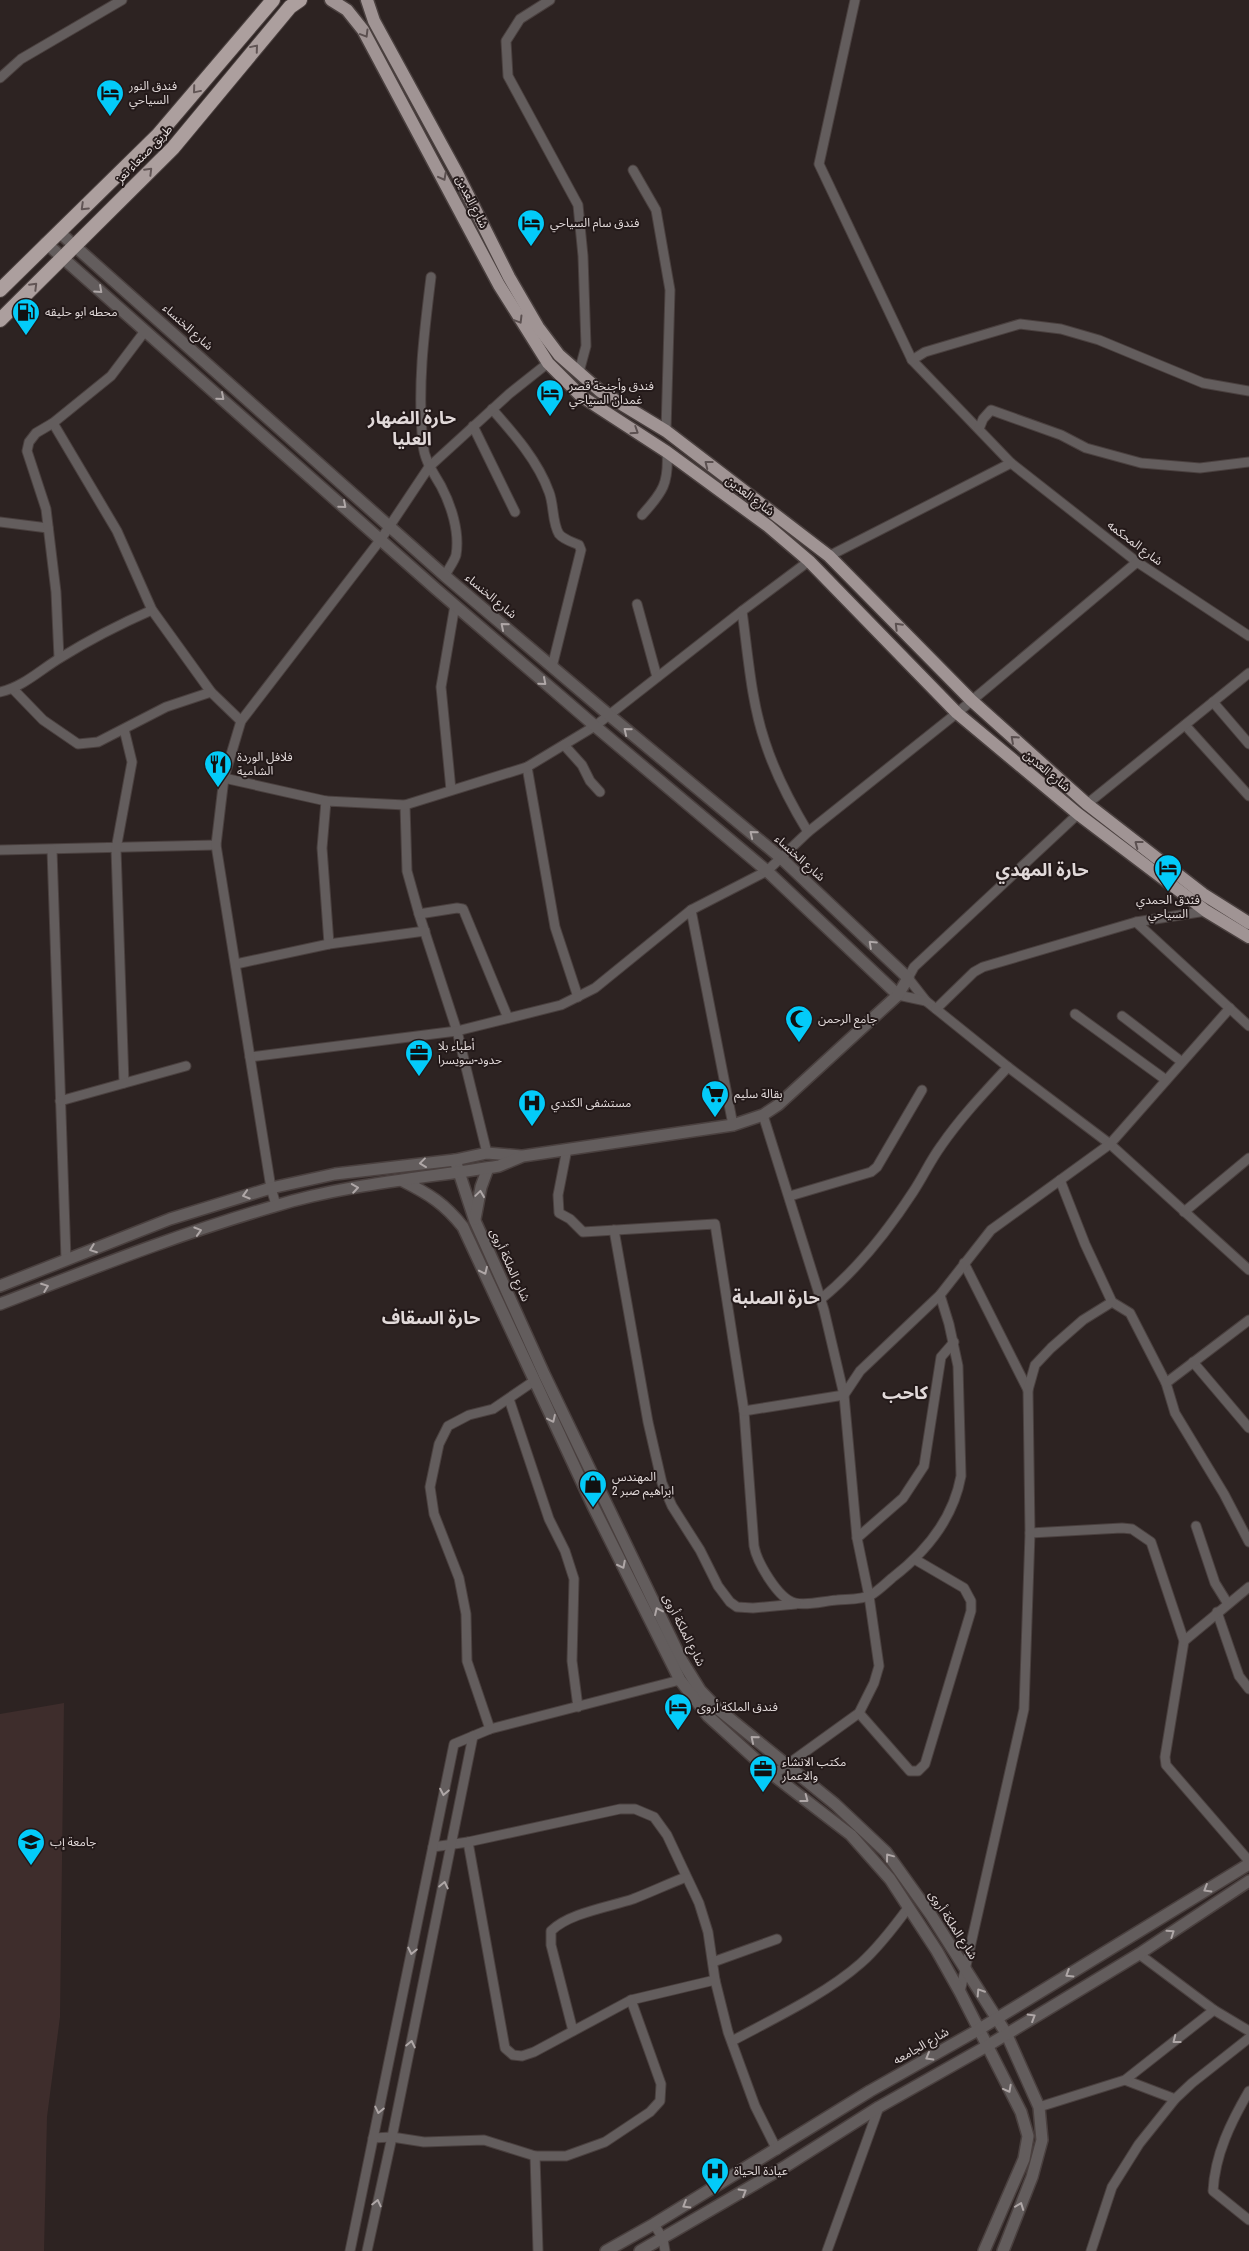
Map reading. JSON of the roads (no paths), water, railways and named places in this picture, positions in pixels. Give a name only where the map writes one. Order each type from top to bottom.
[{"type":"highway","name":"طريق صنعاء تعز","points":[[0,290],[158,135],[273,0]]},
{"type":"highway","name":"طريق صنعاء تعز","points":[[0,320],[173,148],[290,7],[300,0]]},
{"type":"main road","name":"شارع العدين","points":[[331,0],[347,10],[364,30],[499,285],[548,363],[581,396],[667,452],[768,526],[809,561],[957,713],[1078,814],[1206,911],[1249,938]]},
{"type":"main road","name":"شارع العدين","points":[[366,0],[374,22],[457,173],[509,276],[538,327],[559,355],[600,391],[666,431],[829,556],[971,700],[1087,804],[1203,894],[1249,923]]},
{"type":"street","points":[[0,78],[21,59],[122,0]]},
{"type":"street","points":[[550,0],[520,18],[506,41],[508,76],[578,205],[583,256],[586,346],[580,372]]},
{"type":"street","name":"شارع المحكمه","points":[[855,0],[819,164],[912,360],[1012,463],[1137,562],[1249,636]]},
{"type":"street","points":[[633,170],[656,210],[670,290],[666,431]]},
{"type":"street","name":"شارع الخنساء","points":[[59,232],[76,245],[445,576],[608,715],[781,858],[908,978]]},
{"type":"street","points":[[46,243],[455,605],[594,726],[767,872],[898,995],[926,1001]]},
{"type":"street","points":[[431,277],[421,360],[423,446],[429,467],[449,504],[456,529],[456,556],[445,576]]},
{"type":"street","points":[[912,360],[924,352],[1020,324],[1061,329],[1099,340],[1203,383],[1249,391]]},
{"type":"street","points":[[59,658],[56,592],[46,509],[27,452],[29,442],[36,433],[53,423],[112,376],[146,331]]},
{"type":"street","points":[[276,1205],[271,1188],[216,845],[224,778],[241,721],[390,527],[429,467],[492,409],[548,363]]},
{"type":"street","points":[[492,409],[519,440],[540,472],[550,493],[558,533],[567,540],[579,545],[581,550],[552,667]]},
{"type":"street","points":[[979,429],[982,419],[991,410],[1061,435],[1086,448],[1141,463],[1200,468],[1249,462]]},
{"type":"street","points":[[53,423],[117,531],[152,610],[211,692],[241,721]]},
{"type":"street","points":[[473,426],[515,512]]},
{"type":"street","points":[[642,515],[660,496],[668,478],[667,452]]},
{"type":"street","points":[[829,556],[1012,463]]},
{"type":"street","points":[[0,522],[48,528]]},
{"type":"street","points":[[224,778],[326,801],[405,804],[528,768],[594,726],[809,561]]},
{"type":"street","points":[[250,1057],[458,1031],[561,1005],[578,997],[594,988],[691,910],[767,872],[808,832],[957,713],[1137,562]]},
{"type":"street","points":[[636,604],[657,677]]},
{"type":"street","points":[[451,790],[441,686],[455,605]]},
{"type":"street","points":[[0,692],[13,689],[59,658],[115,627],[152,610]]},
{"type":"street","points":[[742,611],[754,693],[764,742],[781,781],[808,832]]},
{"type":"street","points":[[1087,804],[1249,673]]},
{"type":"street","points":[[13,689],[43,720],[78,744],[98,742],[166,707],[211,692]]},
{"type":"street","points":[[1213,702],[1249,744]]},
{"type":"street","points":[[1185,725],[1249,796]]},
{"type":"street","points":[[124,729],[132,762],[116,849],[124,1083]]},
{"type":"street","points":[[564,745],[582,765],[590,781],[600,792]]},
{"type":"street","points":[[528,768],[555,927],[578,997]]},
{"type":"street","points":[[326,801],[322,848],[328,944]]},
{"type":"street","points":[[405,804],[407,871],[419,914],[458,1031],[487,1153]]},
{"type":"street","points":[[0,1304],[172,1239],[276,1205],[340,1191],[499,1166],[523,1156],[733,1124],[763,1116],[898,995],[914,966],[1078,814]]},
{"type":"street","points":[[0,850],[116,849],[216,845]]},
{"type":"street","points":[[52,850],[66,1259]]},
{"type":"street","points":[[419,914],[457,908],[463,909],[508,1018]]},
{"type":"street","points":[[691,910],[733,1124]]},
{"type":"street","points":[[936,1009],[974,972],[983,967],[1136,922],[1206,911]]},
{"type":"street","points":[[1136,922],[1249,1026]]},
{"type":"street","points":[[236,964],[328,944],[425,931]]},
{"type":"street","points":[[908,978],[926,1001],[1008,1068],[1110,1144],[1249,1270]]},
{"type":"street","points":[[744,1411],[844,1395],[860,1371],[940,1295],[991,1230],[1110,1144],[1230,1008]]},
{"type":"street","points":[[1075,1014],[1166,1080]]},
{"type":"street","points":[[1122,1016],[1182,1062]]},
{"type":"street","points":[[60,1101],[186,1066]]},
{"type":"street","points":[[821,1299],[877,1245],[960,1118],[1008,1068]]},
{"type":"street","points":[[790,1196],[871,1172],[877,1167],[922,1090]]},
{"type":"street","points":[[763,1116],[790,1196],[821,1299],[844,1395],[858,1538],[869,1596],[878,1666],[874,1683],[859,1713],[773,1774]]},
{"type":"street","points":[[567,1149],[558,1195],[561,1216],[570,1219],[583,1232],[714,1224],[744,1411],[754,1546],[757,1559],[764,1572],[789,1601],[796,1604]]},
{"type":"street","points":[[0,1286],[170,1219],[271,1188],[335,1174],[455,1160],[487,1153],[523,1156]]},
{"type":"street","points":[[1184,1212],[1249,1158]]},
{"type":"street","name":"شارع الملكة أروى","points":[[455,1160],[475,1221],[544,1374],[682,1661],[700,1690],[718,1709],[835,1804],[886,1852],[1006,2033],[1039,2107],[1042,2140],[1032,2177],[1003,2251]]},
{"type":"street","points":[[475,1221],[481,1187],[488,1168]]},
{"type":"street","points":[[1060,1180],[1085,1244],[1112,1302],[1130,1313],[1166,1383],[1174,1413],[1224,1494],[1249,1542]]},
{"type":"street","name":"شارع الملكة أروى","points":[[403,1181],[427,1193],[449,1209],[463,1227],[593,1506],[680,1680],[708,1716],[773,1774],[850,1835],[890,1879],[937,1951],[960,1992],[1021,2112],[1028,2136],[1024,2159],[984,2251]]},
{"type":"street","points":[[614,1230],[647,1414],[662,1483],[672,1506],[700,1550],[718,1586],[730,1602],[737,1607],[753,1608],[869,1596],[916,1560],[947,1518],[959,1484],[958,1366],[954,1342],[940,1295]]},
{"type":"street","points":[[964,1263],[1028,1390]]},
{"type":"street","points":[[960,1992],[1024,1709],[1030,1533],[1028,1390],[1035,1365],[1051,1348],[1083,1320],[1112,1302]]},
{"type":"street","points":[[1166,1383],[1249,1320]]},
{"type":"street","points":[[858,1538],[903,1498],[924,1466],[941,1358],[954,1342]]},
{"type":"street","points":[[1193,1362],[1249,1428]]},
{"type":"street","points":[[490,1729],[467,1661],[466,1614],[459,1578],[434,1514],[430,1487],[439,1444],[448,1426],[469,1415],[493,1408],[534,1381]]},
{"type":"street","points":[[509,1399],[549,1519],[565,1550],[574,1579],[572,1661],[578,1708]]},
{"type":"street","points":[[1196,1526],[1215,1583],[1228,1604]]},
{"type":"street","points":[[1030,1533],[1122,1528],[1132,1529],[1151,1542],[1184,1641],[1165,1758],[1166,1765],[1169,1771],[1249,1863]]},
{"type":"street","points":[[859,1713],[910,1771],[918,1771],[925,1764],[971,1611],[971,1601],[964,1588],[916,1560]]},
{"type":"street","points":[[1184,1641],[1249,1586]]},
{"type":"street","points":[[1217,1612],[1239,1676],[1249,1689]]},
{"type":"street","points":[[350,2251],[454,1744],[490,1729],[578,1708],[680,1680]]},
{"type":"street","points":[[367,2251],[392,2137],[473,1736]]},
{"type":"street","points":[[433,1847],[468,1842],[620,1809],[635,1809],[654,1817],[667,1835],[699,1903],[708,1932],[715,1980],[732,2041],[755,2106],[777,2150]]},
{"type":"street","points":[[468,1842],[505,2048],[512,2055],[522,2056],[631,2000],[715,1980]]},
{"type":"street","name":"شارع الجامعه","points":[[606,2251],[777,2150],[870,2091],[978,2030],[1249,1863]]},
{"type":"street","points":[[573,2031],[551,1945],[551,1931],[557,1926],[579,1916],[634,1898],[686,1877]]},
{"type":"street","points":[[640,2251],[664,2245],[879,2107],[987,2046],[1139,1954],[1249,1881]]},
{"type":"street","points":[[732,2041],[787,2011],[860,1964],[884,1940],[908,1908]]},
{"type":"street","points":[[713,1962],[777,1940]]},
{"type":"street","points":[[1139,1954],[1214,2010],[1249,2031]]},
{"type":"street","points":[[373,2138],[392,2137],[424,2142],[484,2140],[535,2156],[566,2156],[605,2142],[650,2112],[660,2101],[661,2084],[631,2000]]},
{"type":"street","points":[[1039,2107],[1125,2080],[1214,2010]]},
{"type":"street","points":[[1091,2251],[1112,2187],[1139,2144],[1175,2099],[1192,2083],[1249,2038]]},
{"type":"street","points":[[1125,2080],[1175,2099]]},
{"type":"street","points":[[1249,2091],[1226,2136],[1214,2168],[1213,2191],[1249,2220]]},
{"type":"street","points":[[827,2251],[879,2107]]},
{"type":"street","points":[[535,2156],[538,2251]]},
{"type":"street","points":[[654,2224],[664,2245]]},
{"type":"place","name":"فندق النور السياحي","points":[[110,117]]},
{"type":"place","name":"فندق سام السياحي","points":[[531,247]]},
{"type":"place","name":"محطه ابو حليقه","points":[[26,336]]},
{"type":"place","name":"فندق وأجنحة قصر غمدان السياحي","points":[[550,417]]},
{"type":"place","name":"فلافل الوردة الشامية","points":[[218,788]]},
{"type":"place","name":"فندق الحمدي السياحي","points":[[1168,892]]},
{"type":"place","name":"جامع الرحمن","points":[[799,1043]]},
{"type":"place","name":"أطباء بلا حدود-سويسرا","points":[[419,1077]]},
{"type":"place","name":"بقالة سليم","points":[[715,1118]]},
{"type":"place","name":"مستشفى الكندي","points":[[532,1127]]},
{"type":"place","name":"المهندس ابراهيم صبر 2","points":[[593,1508]]},
{"type":"place","name":"فندق الملكة أروى","points":[[678,1731]]},
{"type":"place","name":"مكتب الانشاء والاعمار","points":[[763,1793]]},
{"type":"place","name":"جامعة إب","points":[[31,1866]]},
{"type":"place","name":"عيادة الحياة","points":[[715,2195]]},
{"type":"district","name":"حارة الضهار العليا","points":[[412,427]]},
{"type":"district","name":"حارة المهدي","points":[[1042,869]]},
{"type":"district","name":"حارة الصلبة","points":[[776,1297]]},
{"type":"district","name":"حارة السقاف","points":[[431,1317]]},
{"type":"district","name":"كاحب","points":[[905,1392]]}]
